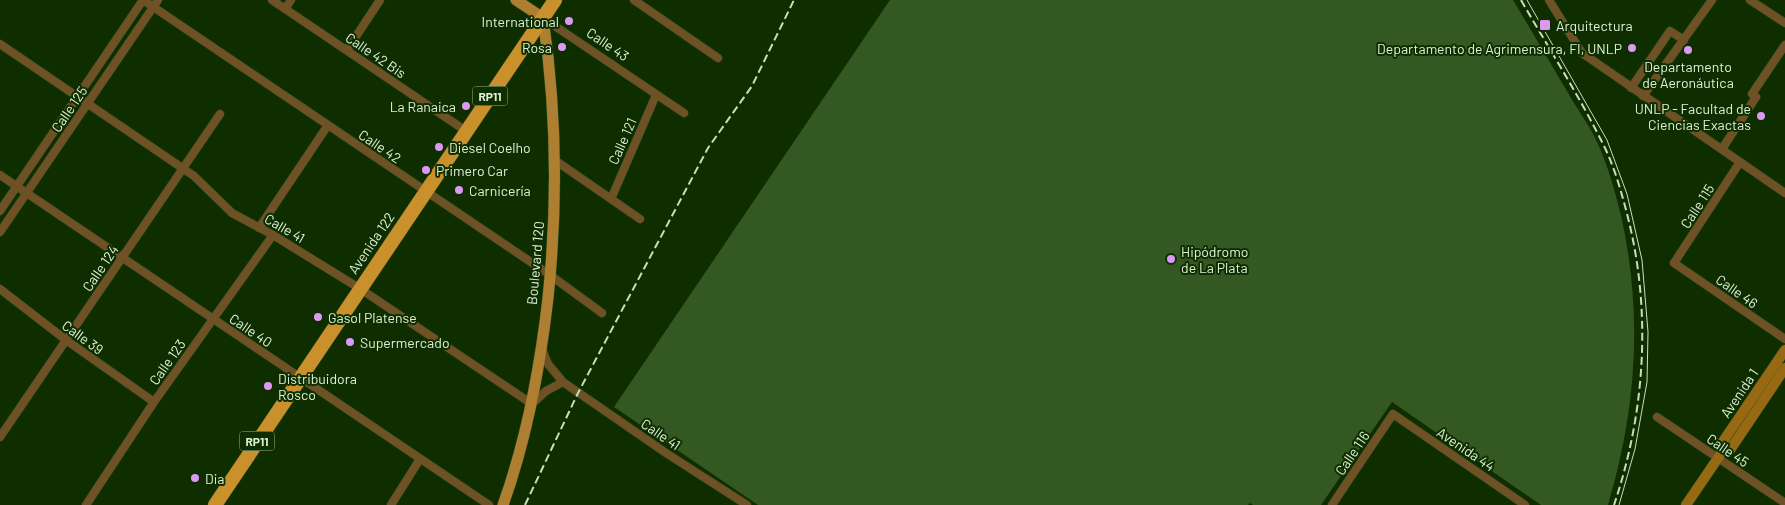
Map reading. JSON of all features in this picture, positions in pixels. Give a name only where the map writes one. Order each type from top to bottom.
[{"type":"highway","name":"Avenida 122","points":[[220,503],[359,288],[555,0]]},
{"type":"main road","name":"Calle 43","points":[[516,0],[543,18]]},
{"type":"main road","name":"Boulevard 120","points":[[503,505],[517,462],[532,404],[542,347],[553,245],[556,161],[550,72],[543,18]]},
{"type":"main road","name":"Avenida 1","points":[[1686,505],[1720,455],[1722,443],[1785,350]]},
{"type":"main road","name":"Avenida 1","points":[[1720,455],[1730,450],[1785,368]]},
{"type":"street","name":"Calle 42","points":[[143,0],[156,3],[328,125],[550,275],[602,313]]},
{"type":"street","name":"Calle 125","points":[[0,210],[143,0]]},
{"type":"street","name":"Calle 42 Bis","points":[[272,0],[466,131]]},
{"type":"street","points":[[285,9],[291,0]]},
{"type":"street","points":[[347,50],[380,0]]},
{"type":"street","points":[[634,0],[718,58]]},
{"type":"street","points":[[1549,0],[1582,53],[1785,193]]},
{"type":"street","points":[[1643,96],[1712,0]]},
{"type":"street","points":[[1750,0],[1785,23]]},
{"type":"street","name":"Calle 125","points":[[0,232],[156,3]]},
{"type":"street","name":"Calle 43","points":[[543,18],[684,113]]},
{"type":"street","points":[[1631,88],[1670,31],[1684,40]]},
{"type":"street","name":"Calle 41","points":[[0,44],[194,176],[224,208],[273,235],[359,288],[532,404]]},
{"type":"street","points":[[1722,149],[1756,97],[1752,94],[1785,45]]},
{"type":"street","name":"Calle 121","points":[[611,198],[656,94]]},
{"type":"street","name":"Calle 124","points":[[0,437],[220,114]]},
{"type":"street","points":[[259,228],[328,125]]},
{"type":"street","points":[[556,161],[640,219]]},
{"type":"street","name":"Calle 115","points":[[1674,263],[1740,162]]},
{"type":"street","name":"Calle 40","points":[[0,174],[489,505]]},
{"type":"street","name":"Calle 123","points":[[86,505],[154,402],[273,235]]},
{"type":"street","name":"Calle 46","points":[[1674,263],[1785,339]]},
{"type":"street","name":"Calle 39","points":[[0,289],[66,340],[154,402]]},
{"type":"street","name":"Calle 41","points":[[542,347],[548,364],[563,382],[666,453],[747,505]]},
{"type":"street","points":[[532,404],[546,390],[563,382]]},
{"type":"street","name":"Avenida 44","points":[[1393,414],[1525,505]]},
{"type":"street","name":"Calle 116","points":[[1332,505],[1393,414]]},
{"type":"street","name":"Calle 45","points":[[1657,417],[1720,455],[1785,503]]},
{"type":"street","points":[[391,505],[420,459]]},
{"type":"street","points":[[1508,505],[1513,497]]},
{"type":"green space","name":"Hipódromo de La Plata","points":[[890,0],[1513,0],[1589,126],[1602,153],[1615,191],[1629,256],[1633,293],[1633,364],[1625,434],[1608,505],[1541,505],[1392,402],[1321,505],[1253,505],[1250,503],[1248,505],[758,505],[614,407]]},
{"type":"tram line","points":[[1527,0],[1607,140],[1627,194],[1642,260],[1648,332],[1647,382],[1635,449],[1619,505]]},
{"type":"railway","points":[[525,505],[578,393],[708,148],[752,86],[794,0]]},
{"type":"railway","points":[[1521,0],[1573,88],[1606,150],[1626,210],[1634,247],[1640,284],[1642,358],[1633,432],[1625,469],[1614,505]]},
{"type":"place","name":"International","points":[[569,21]]},
{"type":"place","name":"Arquitectura","points":[[1545,25]]},
{"type":"place","name":"Rosa","points":[[562,47]]},
{"type":"place","name":"Departamento de Agrimensura, FI, UNLP","points":[[1632,48]]},
{"type":"place","name":"Departamento de Aeronáutica","points":[[1688,50]]},
{"type":"place","name":"La Ranaica","points":[[466,106]]},
{"type":"place","name":"UNLP - Facultad de Ciencias Exactas","points":[[1761,116]]},
{"type":"place","name":"Diesel Coelho","points":[[439,147]]},
{"type":"place","name":"Primero Car","points":[[426,170]]},
{"type":"place","name":"Carnicería","points":[[459,190]]},
{"type":"place","name":"Hipódromo de La Plata","points":[[1171,259]]},
{"type":"place","name":"Gasol Platense","points":[[318,317]]},
{"type":"place","name":"Supermercado","points":[[350,342]]},
{"type":"place","name":"Distribuidora Rosco","points":[[268,386]]},
{"type":"place","name":"Dia","points":[[195,478]]}]
